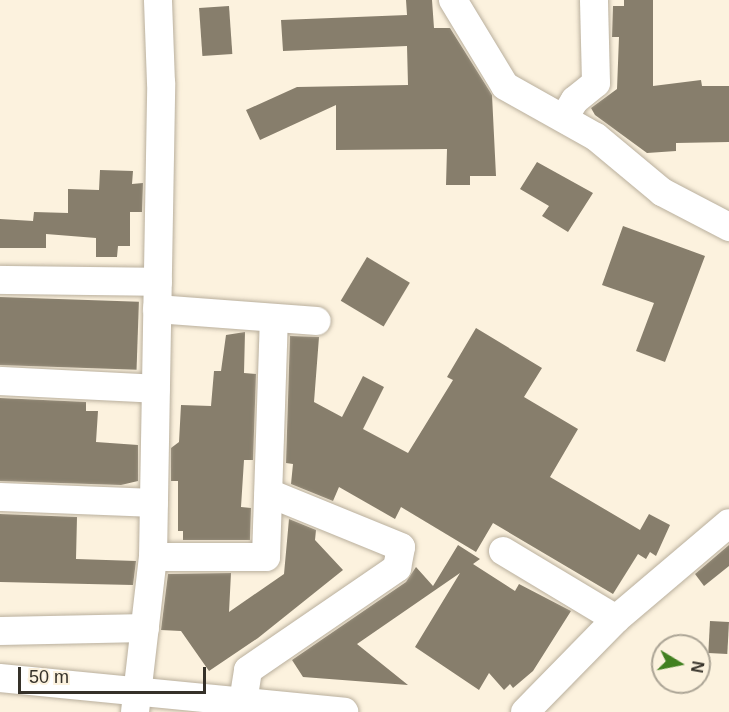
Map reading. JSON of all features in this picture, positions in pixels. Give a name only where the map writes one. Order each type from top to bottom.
[{"type":"street","points":[[137,702],[153,557],[158,296],[158,0]]},
{"type":"street","points":[[453,0],[505,86],[596,137],[662,192],[729,227]]},
{"type":"street","points":[[564,118],[575,100],[596,83],[594,0]]},
{"type":"street","points":[[0,280],[158,296],[274,318],[317,321]]},
{"type":"street","points":[[153,557],[266,557],[274,318]]},
{"type":"street","points":[[0,381],[156,389]]},
{"type":"street","points":[[243,702],[248,670],[397,568],[401,547],[269,493]]},
{"type":"street","points":[[0,497],[154,502]]},
{"type":"street","points":[[525,712],[616,619],[729,523]]},
{"type":"street","points":[[503,551],[616,619]]},
{"type":"street","points":[[0,631],[145,628]]},
{"type":"street","points":[[0,678],[137,702],[243,702],[344,712]]},
{"type":"building","points":[[406,0],[432,0],[434,28],[450,28],[492,95],[496,176],[470,176],[470,185],[446,185],[447,149],[336,150],[336,105],[260,140],[246,110],[297,87],[408,85],[407,46],[283,51],[281,20],[407,15]]},
{"type":"building","points":[[624,0],[653,0],[653,86],[701,80],[702,86],[729,86],[729,142],[676,143],[676,151],[647,153],[595,115],[591,108],[617,89],[619,37],[612,37],[613,6],[624,6]]},
{"type":"building","points":[[229,6],[232,54],[202,56],[199,8]]},
{"type":"building","points":[[537,162],[593,193],[568,232],[542,216],[549,206],[520,189]]},
{"type":"building","points":[[100,170],[133,171],[132,184],[143,183],[142,212],[130,212],[130,246],[118,246],[117,257],[96,257],[96,238],[46,234],[46,248],[0,248],[0,219],[33,221],[34,212],[68,213],[68,189],[99,190]]},
{"type":"building","points":[[623,226],[705,256],[665,362],[636,351],[654,303],[602,285]]},
{"type":"building","points":[[367,257],[410,283],[384,326],[341,301]]},
{"type":"building","points":[[0,297],[139,302],[137,370],[0,365]]},
{"type":"building","points":[[476,328],[542,368],[524,397],[578,429],[550,477],[640,530],[649,514],[670,525],[656,556],[650,552],[646,559],[638,554],[613,594],[493,523],[476,552],[401,507],[395,519],[339,487],[333,501],[291,484],[293,464],[286,463],[290,336],[319,337],[314,402],[342,417],[363,376],[384,387],[363,429],[408,453],[453,380],[447,377]]},
{"type":"building","points":[[245,332],[244,373],[256,374],[253,460],[244,460],[241,507],[251,508],[250,540],[183,540],[183,531],[178,531],[178,481],[171,481],[171,448],[179,442],[181,405],[211,406],[214,371],[221,371],[226,335]]},
{"type":"building","points":[[0,398],[86,402],[86,411],[98,411],[96,442],[138,445],[138,481],[121,485],[0,481]]},
{"type":"building","points":[[0,514],[77,517],[76,559],[136,561],[133,585],[0,582]]},
{"type":"building","points":[[289,519],[316,530],[315,540],[343,570],[258,638],[209,671],[181,631],[161,630],[168,574],[231,573],[229,612],[284,574]]},
{"type":"building","points":[[458,545],[480,559],[473,564],[515,591],[519,584],[571,611],[533,671],[513,688],[510,684],[504,690],[489,673],[479,690],[415,647],[460,573],[357,644],[408,685],[303,677],[292,660],[406,582],[416,567],[433,586]]},
{"type":"building","points":[[729,545],[729,566],[704,586],[695,574]]},
{"type":"building","points":[[710,621],[729,622],[727,654],[711,653]]}]
